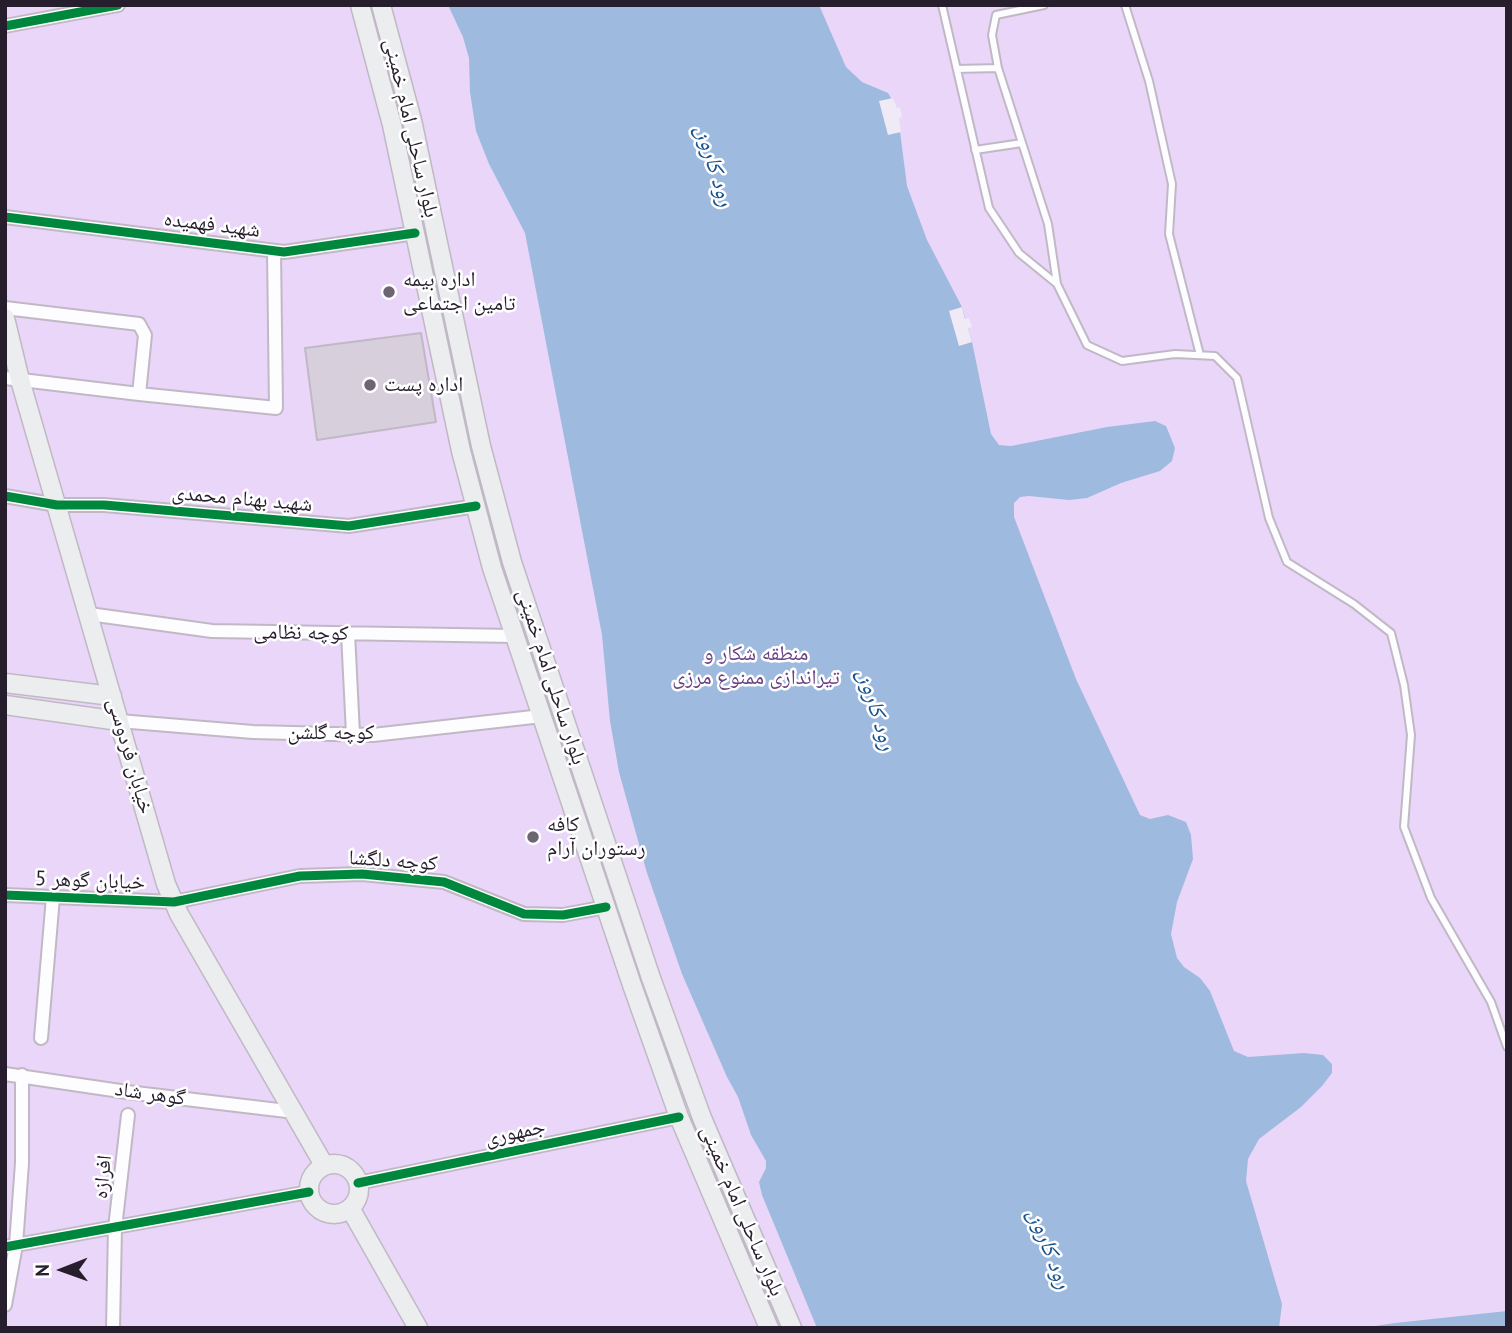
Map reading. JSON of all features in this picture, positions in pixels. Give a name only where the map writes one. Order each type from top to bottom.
[{"type":"main road","name":"بلوار ساحلی امام خمینی","points":[[360,5],[392,125],[461,452],[492,568],[679,1116],[769,1328]]},
{"type":"main road","name":"بلوار ساحلی امام خمینی","points":[[381,5],[412,120],[481,446],[512,562],[651,978],[700,1112],[792,1328]]},
{"type":"main road","name":"خیابان فردوسی","points":[[5,318],[13,379],[57,505],[166,884],[324,1165]]},
{"type":"main road","points":[[5,683],[112,696]]},
{"type":"main road","points":[[5,705],[119,721]]},
{"type":"main road","points":[[679,1116],[700,1112]]},
{"type":"main road","points":[[333,1163],[349,1168],[358,1183],[358,1196],[344,1212],[328,1214],[315,1206],[309,1192],[312,1176],[324,1165],[333,1163]]},
{"type":"main road","points":[[350,1208],[418,1328]]},
{"type":"street","points":[[5,26],[118,5]]},
{"type":"street","name":"شهید فهمیده","points":[[5,217],[285,252],[415,233]]},
{"type":"street","points":[[13,379],[276,408],[274,251]]},
{"type":"street","points":[[5,308],[139,324],[145,335],[139,394]]},
{"type":"street","name":"شهید بهنام محمدی","points":[[5,496],[57,505],[104,505],[349,526],[476,506]]},
{"type":"street","name":"کوچه نظامی","points":[[89,614],[212,631],[515,636]]},
{"type":"street","points":[[348,634],[353,734]]},
{"type":"street","name":"کوچه گلشن","points":[[119,721],[253,732],[373,735],[542,716]]},
{"type":"street","name":"کوچه دلگشا","points":[[174,902],[300,876],[362,874],[444,882],[524,914],[563,915],[606,907]]},
{"type":"street","name":"خیابان گوهر 5","points":[[5,895],[174,902]]},
{"type":"street","points":[[41,1038],[53,897]]},
{"type":"street","name":"گوهر شاد","points":[[5,1074],[295,1112]]},
{"type":"street","points":[[5,1305],[22,1163],[22,1075]]},
{"type":"street","name":"افرازه","points":[[113,1328],[116,1228],[128,1115]]},
{"type":"street","name":"جمهوری","points":[[358,1183],[679,1116]]},
{"type":"street","points":[[11,1246],[309,1192]]},
{"type":"lane","points":[[942,5],[989,208],[1019,253],[1057,284]]},
{"type":"lane","points":[[1044,5],[996,15],[992,35],[998,68],[1048,224],[1057,284],[1087,345],[1122,361],[1175,354],[1215,356],[1237,378],[1269,518],[1287,562],[1354,604],[1391,634],[1404,685],[1410,735],[1404,827],[1431,898],[1492,1002],[1507,1047]]},
{"type":"lane","points":[[1125,5],[1149,81],[1172,184],[1170,234],[1200,355]]},
{"type":"lane","points":[[957,69],[998,68]]},
{"type":"lane","points":[[975,150],[1022,143]]},
{"type":"green space","name":"منطقه شکار و تیراندازی ممنوع مرزی","points":[[5,5],[1507,5],[1507,1328],[5,1328]]},
{"type":"water","name":"رود کارون","points":[[448,5],[819,5],[846,67],[862,82],[888,93],[897,108],[907,186],[927,240],[962,307],[991,434],[999,445],[1011,446],[1107,427],[1155,421],[1166,426],[1175,448],[1172,461],[1160,471],[1121,483],[1087,498],[1069,500],[1020,497],[1014,503],[1014,517],[1076,679],[1140,815],[1150,819],[1168,815],[1186,822],[1191,835],[1193,859],[1177,902],[1171,934],[1177,958],[1184,967],[1200,978],[1210,991],[1234,1051],[1248,1057],[1304,1053],[1323,1055],[1332,1064],[1332,1073],[1322,1086],[1301,1107],[1259,1139],[1248,1159],[1246,1181],[1282,1304],[1279,1328],[817,1328],[762,1195],[759,1182],[766,1168],[766,1161],[751,1135],[738,1097],[682,974],[647,873],[619,772],[610,721],[602,635],[525,233],[489,164],[476,131],[470,92],[469,58],[463,37]]},
{"type":"water","points":[[1507,1311],[1507,1328],[1362,1328],[1395,1323]]},
{"type":"pier","points":[[893,98],[897,108],[900,107],[901,132],[888,135],[879,101]]},
{"type":"pier","points":[[962,307],[965,319],[969,318],[972,327],[968,328],[972,342],[959,346],[949,311]]},
{"type":"building","name":"اداره پست","points":[[421,333],[436,422],[317,440],[305,348]]},
{"type":"cycle path","points":[[5,26],[118,5]]},
{"type":"cycle path","points":[[5,217],[284,252],[415,233]]},
{"type":"cycle path","points":[[5,496],[57,505],[104,505],[349,526],[476,506]]},
{"type":"cycle path","points":[[5,895],[174,902],[300,876],[362,874],[444,882],[524,914],[563,915],[606,907]]},
{"type":"cycle path","points":[[358,1183],[679,1117]]},
{"type":"cycle path","points":[[5,1247],[309,1192]]},
{"type":"place","name":"اداره بیمه تامین اجتماعی","points":[[389,292]]},
{"type":"place","name":"اداره پست","points":[[370,385]]},
{"type":"place","name":"کافه رستوران آرام","points":[[533,837]]}]
